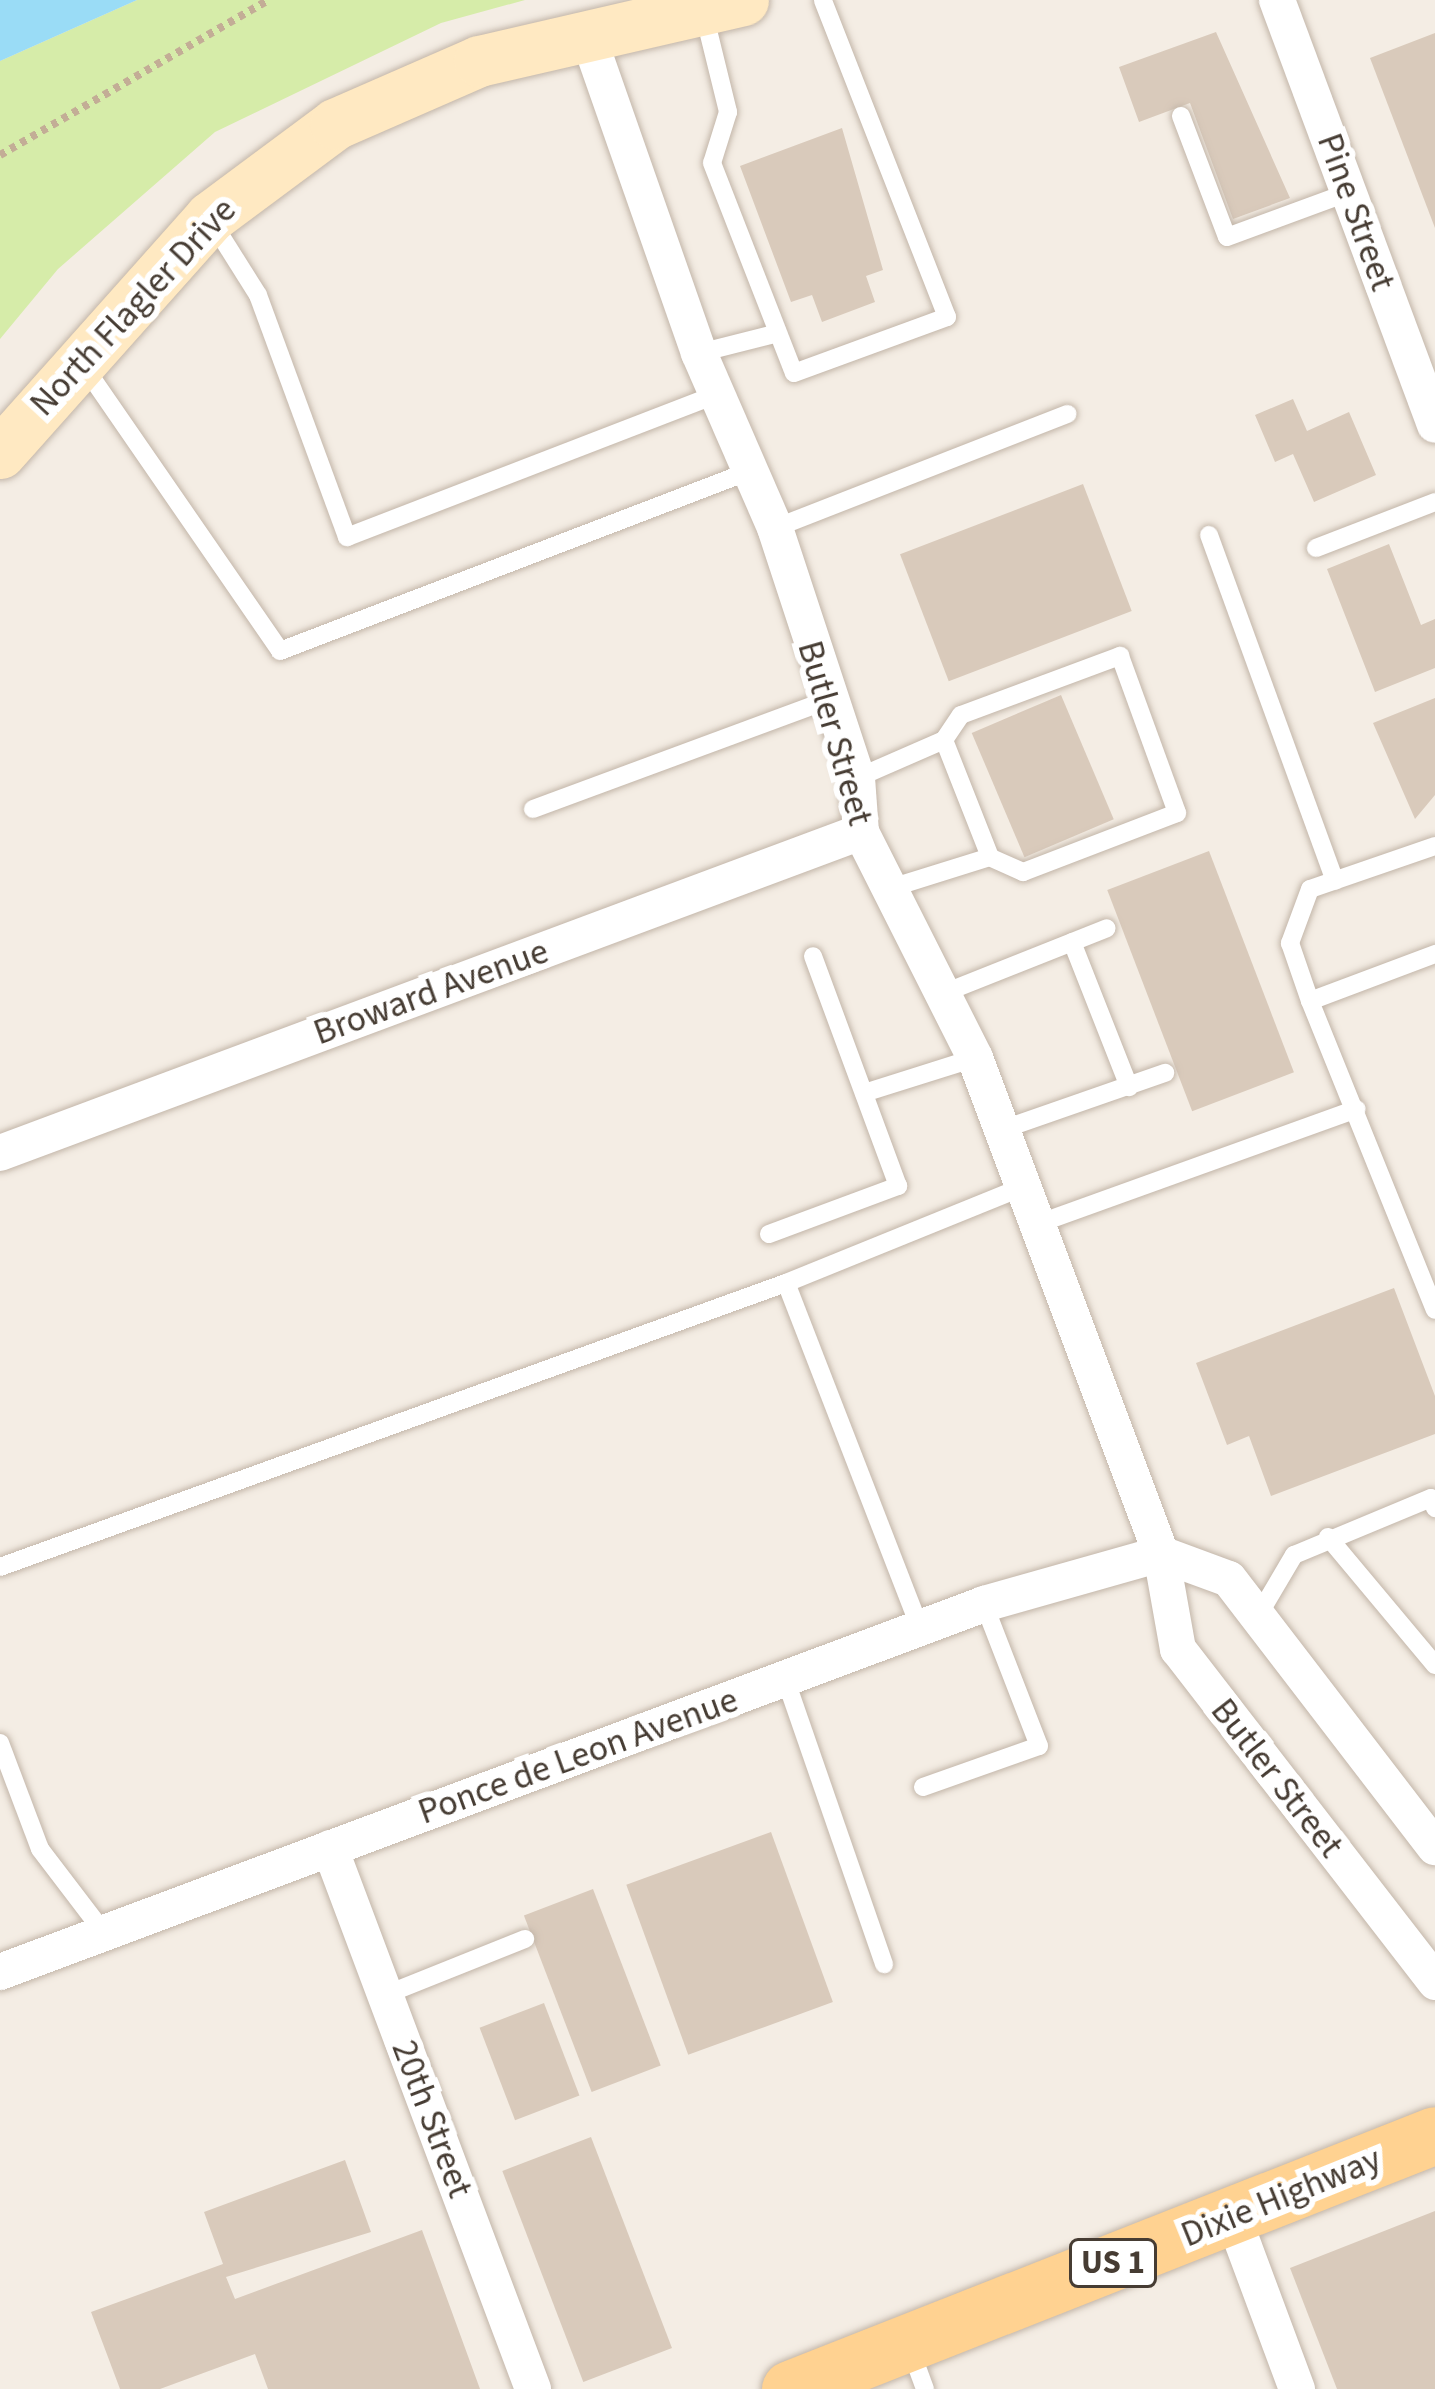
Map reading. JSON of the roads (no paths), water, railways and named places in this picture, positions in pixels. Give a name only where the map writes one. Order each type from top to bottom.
[{"type":"main road","name":"Dixie Highway","points":[[790,2389],[916,2366],[1233,2217],[1435,2135]]},
{"type":"street","name":"Pine Street","points":[[1277,0],[1435,425]]},
{"type":"street","name":"North Flagler Drive","points":[[0,453],[210,218],[392,95],[588,36],[722,4]]},
{"type":"street","name":"Butler Street","points":[[588,36],[699,353],[720,392],[747,472],[775,528],[826,700],[856,778],[862,832],[894,887],[975,1058],[1018,1189],[1161,1555],[1178,1649],[1435,1982]]},
{"type":"street","name":"Broward Avenue","points":[[0,1153],[862,832]]},
{"type":"street","name":"Ponce de Leon Avenue","points":[[0,1972],[984,1604],[1161,1555]]},
{"type":"street","points":[[1161,1555],[1228,1579],[1435,1847]]},
{"type":"street","name":"20th Street","points":[[331,1848],[533,2389]]},
{"type":"street","points":[[1233,2217],[1297,2389]]},
{"type":"lane","points":[[722,4],[728,112],[712,163],[794,373],[947,317],[823,0]]},
{"type":"lane","points":[[1181,116],[1227,237],[1349,192]]},
{"type":"lane","points":[[210,218],[257,295],[347,537],[720,392]]},
{"type":"lane","points":[[699,353],[778,333]]},
{"type":"lane","points":[[80,361],[280,651],[747,472]]},
{"type":"lane","points":[[775,528],[1069,414]]},
{"type":"lane","points":[[1316,548],[1435,502]]},
{"type":"lane","points":[[1209,535],[1335,881]]},
{"type":"lane","points":[[856,778],[944,740],[961,715],[1120,656],[1177,813],[1023,872],[990,857],[894,887]]},
{"type":"lane","points":[[533,809],[826,700]]},
{"type":"lane","points":[[944,740],[990,857]]},
{"type":"lane","points":[[1435,846],[1310,889],[1291,917],[1310,1001],[1435,1310]]},
{"type":"lane","points":[[944,993],[1107,928]]},
{"type":"lane","points":[[1072,942],[1129,1087]]},
{"type":"lane","points":[[1310,1001],[1435,954]]},
{"type":"lane","points":[[770,1234],[898,1186],[813,956]]},
{"type":"lane","points":[[864,1094],[975,1058]]},
{"type":"lane","points":[[1001,1130],[1165,1072]]},
{"type":"lane","points":[[1032,1226],[1357,1109]]},
{"type":"lane","points":[[0,1567],[786,1283],[1018,1189]]},
{"type":"lane","points":[[786,1283],[920,1628]]},
{"type":"lane","points":[[1258,1616],[1294,1555],[1431,1498],[1435,1508]]},
{"type":"lane","points":[[1328,1537],[1435,1665]]},
{"type":"lane","points":[[923,1787],[1039,1746],[984,1604]]},
{"type":"lane","points":[[785,1678],[884,1964]]},
{"type":"lane","points":[[0,1743],[40,1849],[104,1933]]},
{"type":"lane","points":[[385,1995],[525,1939]]},
{"type":"water","points":[[0,0],[137,0],[0,61]]}]
